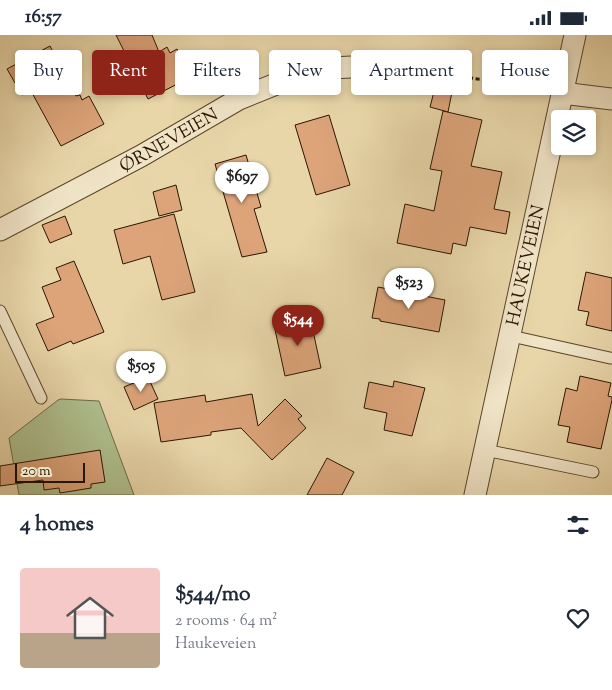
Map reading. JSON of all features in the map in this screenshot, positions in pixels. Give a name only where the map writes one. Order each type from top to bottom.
[{"type":"street","name":"HAUKEVEIEN","points":[[568,66],[575,35]]},
{"type":"street","name":"ØRNEVEIEN","points":[[0,229],[142,156],[239,99],[291,78],[331,68],[351,67]]},
{"type":"street","points":[[568,94],[612,99]]},
{"type":"street","name":"HAUKEVEIEN","points":[[475,495],[511,336],[562,95]]},
{"type":"lane","points":[[0,311],[41,397]]},
{"type":"lane","points":[[511,336],[610,358]]},
{"type":"lane","points":[[485,450],[593,472]]},
{"type":"green space","points":[[61,399],[99,401],[134,495],[19,495],[9,438]]},
{"type":"building","points":[[116,35],[152,35],[158,50],[124,50]]},
{"type":"building","points":[[50,46],[52,50],[43,50]]},
{"type":"building","points":[[167,47],[170,53],[175,50],[175,85],[165,90],[165,50],[162,50]]},
{"type":"building","points":[[15,65],[15,83],[7,69]]},
{"type":"building","points":[[33,95],[80,95],[82,100],[89,96],[104,124],[61,146]]},
{"type":"building","points":[[146,95],[156,95],[148,99]]},
{"type":"building","points":[[433,95],[451,95],[448,112],[430,107]]},
{"type":"building","points":[[443,111],[482,120],[471,166],[502,172],[494,209],[510,212],[506,234],[470,227],[466,246],[453,243],[451,254],[397,243],[405,204],[434,211],[442,171],[430,169]]},
{"type":"building","points":[[329,115],[350,185],[316,195],[295,125]]},
{"type":"building","points":[[246,155],[261,207],[254,209],[267,252],[242,257],[215,164]]},
{"type":"building","points":[[176,185],[182,210],[159,216],[153,192]]},
{"type":"building","points":[[174,214],[195,292],[162,300],[150,256],[123,264],[114,230]]},
{"type":"building","points":[[65,216],[72,234],[50,243],[42,225]]},
{"type":"building","points":[[74,261],[104,332],[73,344],[71,341],[48,351],[36,324],[54,317],[42,287],[61,280],[56,268]]},
{"type":"building","points":[[586,272],[612,278],[612,331],[586,325],[589,312],[578,310]]},
{"type":"building","points":[[378,287],[445,300],[439,332],[372,318]]},
{"type":"building","points":[[310,317],[321,368],[285,376],[274,325]]},
{"type":"building","points":[[580,376],[611,383],[608,396],[612,397],[612,400],[601,449],[567,442],[570,427],[558,425],[566,388],[577,391]]},
{"type":"building","points":[[148,377],[158,399],[134,410],[124,387]]},
{"type":"building","points":[[394,381],[425,388],[412,436],[384,430],[387,413],[364,408],[369,382],[393,387]]},
{"type":"building","points":[[252,394],[258,426],[285,399],[302,416],[298,419],[306,428],[272,460],[241,428],[211,432],[211,435],[161,442],[154,403],[205,395],[206,402]]},
{"type":"building","points":[[100,450],[105,482],[91,484],[91,488],[60,493],[59,488],[44,490],[43,480],[0,486],[0,466]]},
{"type":"building","points":[[327,458],[354,472],[342,495],[307,495]]}]
